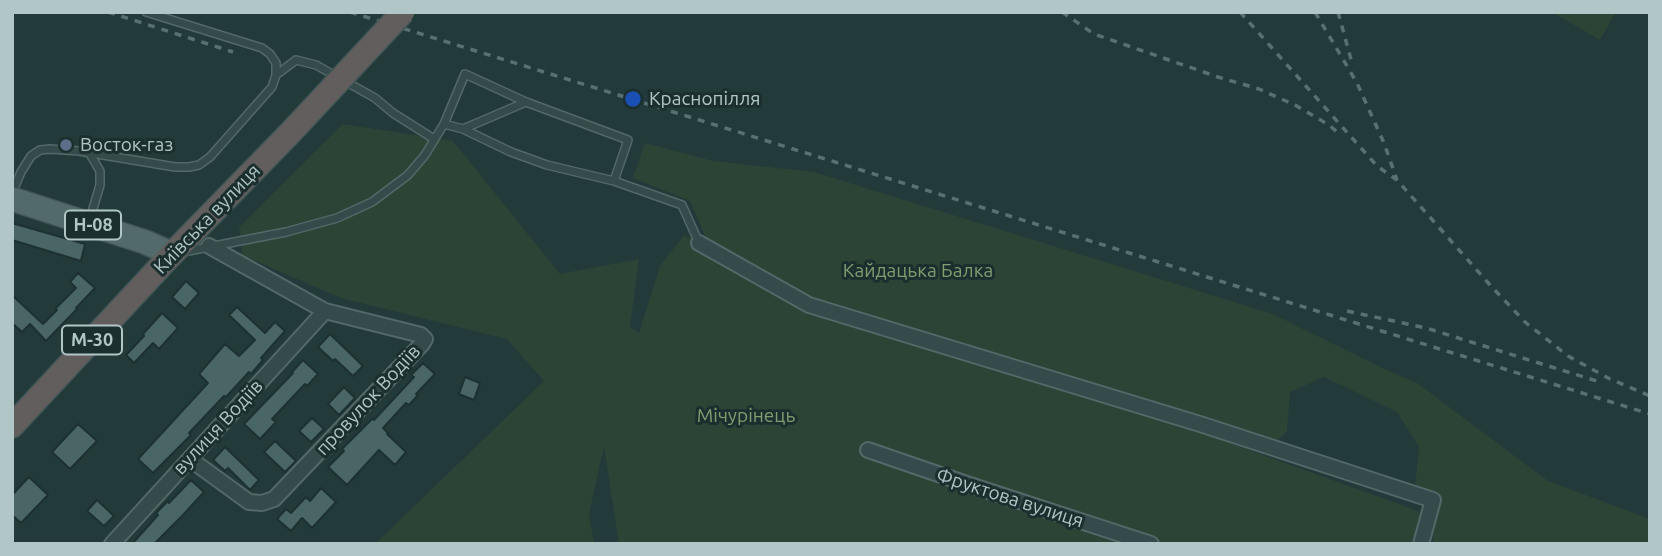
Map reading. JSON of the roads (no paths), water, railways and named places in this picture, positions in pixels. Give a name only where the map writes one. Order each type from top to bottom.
[{"type":"highway","name":"Київська вулиця","points":[[12,426],[403,12]]},
{"type":"main road","name":"Н-08","points":[[12,199],[145,242],[172,254]]},
{"type":"street","points":[[699,243],[809,305],[1200,424],[1433,499],[1421,544]]},
{"type":"street","name":"провулок Водіїв","points":[[190,458],[249,502],[262,503],[274,499],[425,339],[421,335],[325,311],[209,246]]},
{"type":"street","name":"вулиця Водіїв","points":[[112,544],[325,311]]},
{"type":"street","name":"Фруктова вулиця","points":[[868,450],[1151,544]]},
{"type":"lane","points":[[12,193],[26,163],[40,150],[61,149],[175,167],[199,164],[210,157],[272,87],[276,63],[262,48],[146,12]]},
{"type":"lane","points":[[276,75],[296,60],[316,65],[375,98],[393,113],[435,139]]},
{"type":"lane","points":[[172,254],[286,232],[337,218],[372,202],[408,175],[425,155],[444,124],[465,74],[526,102],[628,140],[614,181]]},
{"type":"lane","points":[[463,129],[526,102]]},
{"type":"lane","points":[[444,124],[463,129],[547,165],[614,181],[682,205],[699,243]]},
{"type":"lane","points":[[89,223],[100,185],[100,171],[90,154]]},
{"type":"railway","points":[[108,12],[233,52]]},
{"type":"railway","points":[[350,12],[1650,414]]},
{"type":"railway","points":[[1062,12],[1094,34],[1259,89],[1295,105],[1337,132]]},
{"type":"railway","points":[[1240,12],[1377,166],[1397,180],[1525,322],[1568,356],[1610,379],[1650,396]]},
{"type":"railway","points":[[1315,12],[1357,83],[1397,180]]},
{"type":"railway","points":[[1338,12],[1352,63]]},
{"type":"railway","points":[[1347,311],[1426,328],[1600,382]]},
{"type":"place","name":"Краснопілля","points":[[633,99]]},
{"type":"place","name":"Восток-газ","points":[[66,145]]},
{"type":"park label","name":"Кайдацька Балка","points":[[918,271]]},
{"type":"park label","name":"Мічурінець","points":[[746,416]]}]
